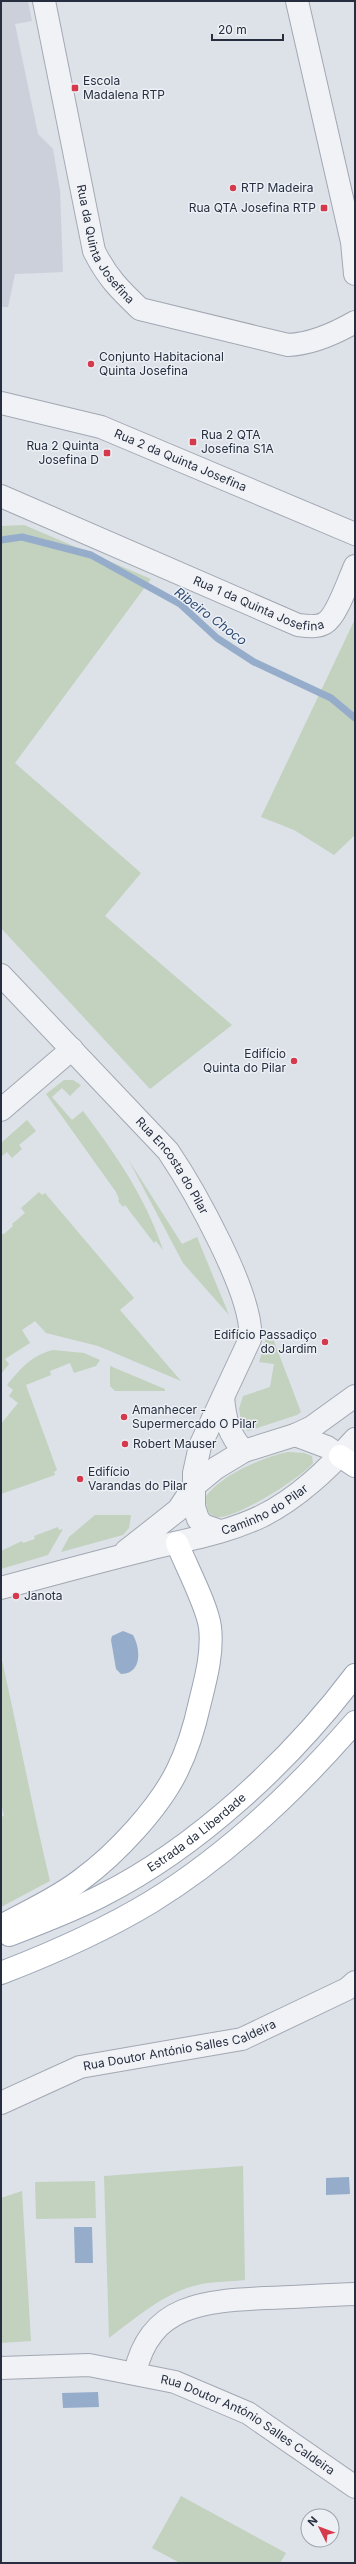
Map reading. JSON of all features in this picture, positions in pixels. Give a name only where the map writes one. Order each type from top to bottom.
[{"type":"main road","points":[[1,1926],[82,1879],[99,1865],[148,1814],[177,1772],[198,1710],[208,1665],[211,1638],[206,1612],[177,1543]]},
{"type":"main road","name":"Estrada da Liberdade","points":[[1,1938],[101,1896],[154,1864],[216,1820],[307,1734],[355,1675]]},
{"type":"main road","points":[[1,1973],[57,1951],[102,1930],[152,1901],[189,1875],[224,1850],[271,1809],[316,1766],[355,1722]]},
{"type":"street","name":"Rua da Quinta Josefina","points":[[44,1],[94,251],[106,275],[124,294],[140,309],[288,345],[300,345],[331,335],[355,322]]},
{"type":"street","points":[[297,1],[352,242],[355,274]]},
{"type":"street","name":"Rua 2 da Quinta Josefina","points":[[1,403],[101,427],[355,534]]},
{"type":"street","name":"Rua 1 da Quinta Josefina","points":[[1,496],[298,625],[312,626],[325,623],[333,615],[355,566]]},
{"type":"street","name":"Rua Encosta do Pilar","points":[[1,975],[168,1151],[187,1178],[218,1239],[243,1300],[251,1327],[246,1352],[200,1446],[194,1486],[194,1507],[198,1519],[203,1525],[220,1531]]},
{"type":"street","points":[[1,1110],[72,1049]]},
{"type":"street","name":"Caminho do Pilar","points":[[117,1557],[178,1510],[194,1486],[216,1468],[244,1451],[295,1435],[320,1422],[355,1396]]},
{"type":"street","points":[[223,1397],[226,1421],[232,1436],[244,1451]]},
{"type":"street","points":[[295,1435],[327,1447],[348,1461]]},
{"type":"street","name":"Caminho do Pilar","points":[[1,1588],[220,1531],[262,1515],[348,1461],[355,1439]]},
{"type":"street","name":"Caminho do Pilar","points":[[177,1543],[174,1530],[178,1510]]},
{"type":"street","name":"Rua Doutor António Salles Caldeira","points":[[1,2103],[80,2067],[242,2039],[347,1989],[355,1982]]},
{"type":"street","points":[[135,2372],[138,2359],[146,2340],[160,2324],[174,2314],[190,2306],[216,2300],[355,2294]]},
{"type":"street","name":"Rua Doutor António Salles Caldeira","points":[[1,2368],[89,2365],[135,2372],[175,2382],[248,2414],[355,2487]]},
{"type":"shaded area","points":[[1,1],[28,1],[32,21],[15,24],[38,134],[53,149],[60,191],[63,272],[15,274],[8,307],[1,307]]},
{"type":"green space","points":[[24,525],[151,579],[15,763],[141,873],[105,916],[232,1025],[150,1089],[1,928],[1,526]]},
{"type":"green space","points":[[355,619],[355,835],[334,855],[294,830],[261,817]]},
{"type":"green space","points":[[64,1080],[73,1080],[81,1085],[70,1096],[62,1088],[52,1097],[72,1120],[83,1111],[95,1127],[139,1194],[163,1250],[156,1241],[154,1243],[125,1205],[123,1207],[118,1201],[119,1199],[116,1192],[46,1094]]},
{"type":"green space","points":[[27,1120],[36,1131],[19,1145],[22,1149],[12,1158],[7,1152],[1,1157],[1,1143]]},
{"type":"green space","points":[[128,1159],[182,1244],[197,1237],[229,1315],[183,1263]]},
{"type":"green space","points":[[39,1192],[42,1195],[45,1193],[134,1298],[120,1310],[181,1381],[98,1346],[46,1333],[35,1321],[22,1330],[30,1343],[5,1359],[9,1364],[1,1374],[1,1234],[4,1234],[13,1226],[12,1224],[25,1213],[21,1208]]},
{"type":"green space","points":[[272,1336],[301,1412],[297,1415],[248,1431],[242,1426],[239,1409],[243,1396],[270,1387],[274,1364],[259,1362],[266,1338]]},
{"type":"green space","points":[[53,1350],[84,1353],[100,1360],[96,1366],[74,1373],[70,1363],[50,1371],[51,1375],[26,1385],[57,1470],[54,1472],[55,1475],[1,1494],[1,1424],[18,1403],[9,1396],[13,1390],[7,1385],[27,1363],[39,1355]]},
{"type":"green space","points":[[110,1366],[165,1389],[165,1391],[115,1391],[110,1386]]},
{"type":"green space","points":[[288,1452],[304,1453],[312,1456],[313,1463],[284,1486],[242,1510],[230,1515],[219,1517],[211,1515],[208,1512],[205,1498],[220,1482],[254,1463]]},
{"type":"green space","points":[[95,1515],[131,1515],[129,1528],[123,1535],[61,1552],[69,1537]]},
{"type":"green space","points":[[58,1527],[59,1530],[63,1529],[48,1555],[1,1569],[1,1551],[22,1541],[23,1543],[35,1539],[34,1536]]},
{"type":"green space","points":[[1,1656],[50,1881],[1,1907],[1,1817],[4,1816],[1,1802]]},
{"type":"green space","points":[[243,2166],[245,2280],[213,2282],[189,2287],[176,2292],[152,2306],[109,2338],[104,2176]]},
{"type":"green space","points":[[95,2181],[96,2218],[36,2219],[35,2182]]},
{"type":"green space","points":[[22,2191],[31,2341],[1,2343],[1,2198]]},
{"type":"green space","points":[[181,2496],[286,2553],[280,2563],[180,2563],[152,2548]]},
{"type":"water","points":[[123,1631],[133,1635],[136,1641],[138,1660],[133,1670],[128,1673],[121,1674],[116,1669],[111,1640],[112,1636]]},
{"type":"water","points":[[349,2177],[350,2194],[326,2195],[326,2178]]},
{"type":"water","points":[[74,2227],[92,2227],[93,2263],[75,2263]]},
{"type":"water","points":[[98,2392],[99,2407],[63,2408],[62,2393]]},
{"type":"waterway","name":"Ribeiro Choco","points":[[1,540],[22,537],[91,555],[180,604],[217,638],[254,662],[331,698],[355,718]]},
{"type":"place","name":"Escola Madalena RTP","points":[[75,88]]},
{"type":"place","name":"RTP Madeira","points":[[233,188]]},
{"type":"place","name":"Rua QTA Josefina RTP","points":[[324,208]]},
{"type":"place","name":"Conjunto Habitacional Quinta Josefina","points":[[91,364]]},
{"type":"place","name":"Rua 2 QTA Josefina S1A","points":[[193,442]]},
{"type":"place","name":"Rua 2 Quinta Josefina D","points":[[107,453]]},
{"type":"place","name":"Edifício Quinta do Pilar","points":[[294,1061]]},
{"type":"place","name":"Edifício Passadiço do Jardim","points":[[325,1342]]},
{"type":"place","name":"Amanhecer - Supermercado O Pilar","points":[[124,1417]]},
{"type":"place","name":"Robert Mauser","points":[[125,1444]]},
{"type":"place","name":"Edifício Varandas do Pilar","points":[[80,1479]]},
{"type":"place","name":"Janota","points":[[16,1596]]}]
